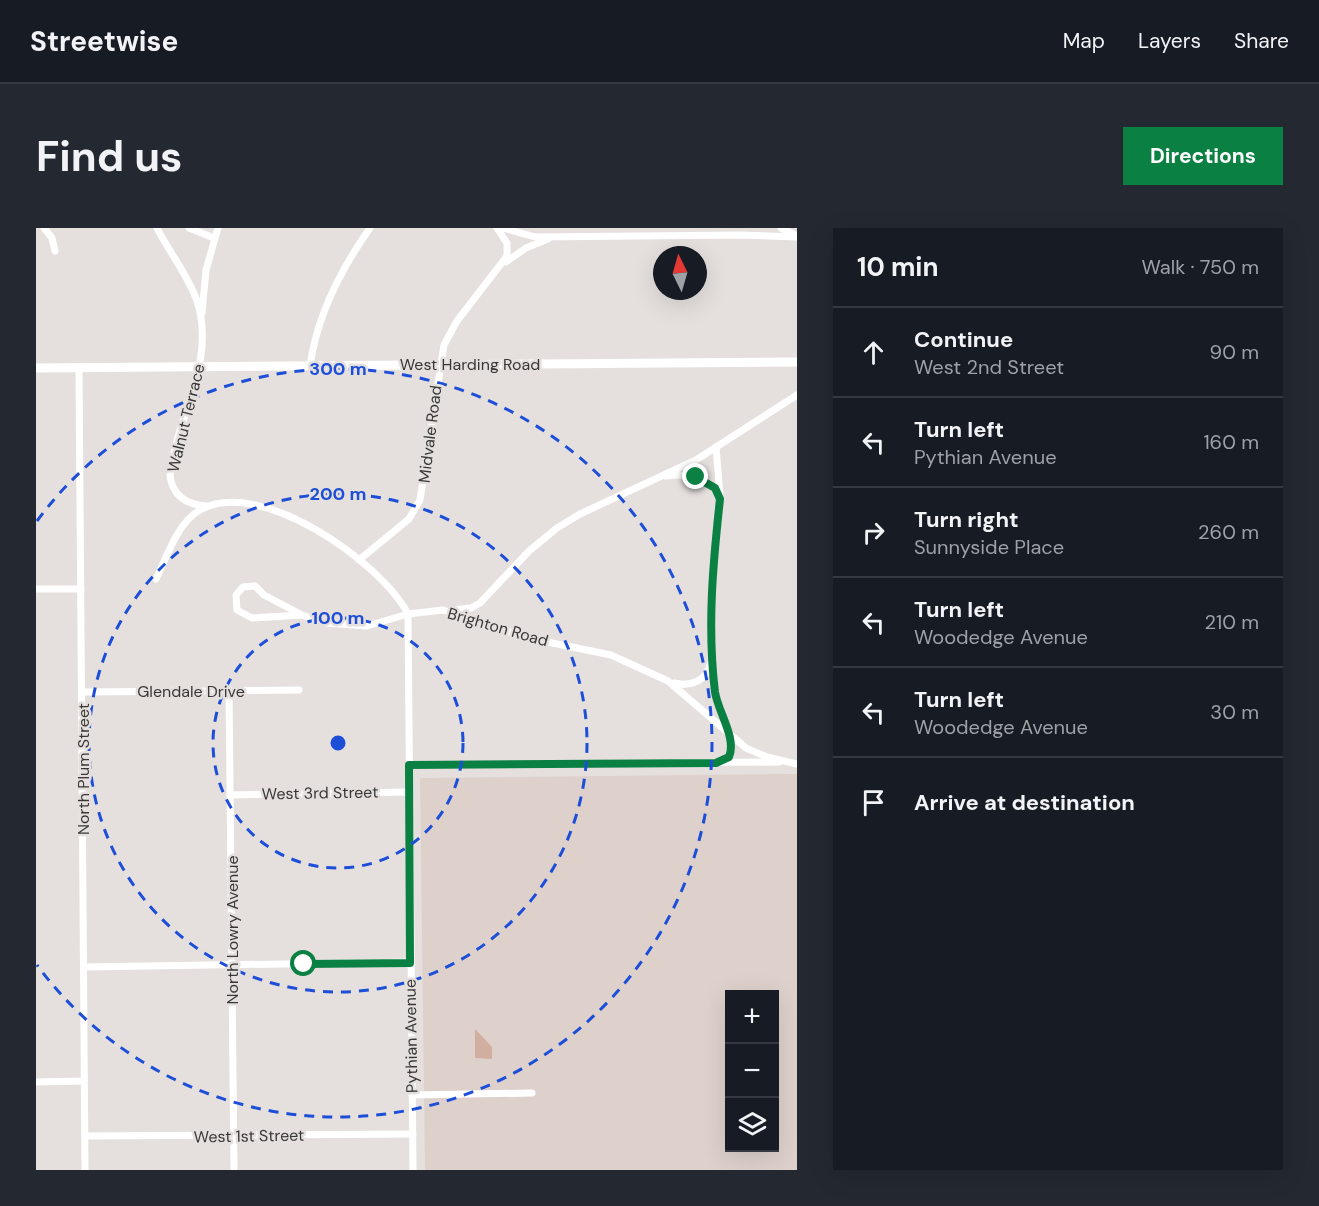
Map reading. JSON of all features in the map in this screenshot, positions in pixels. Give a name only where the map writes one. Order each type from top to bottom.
[{"type":"street","points":[[44,228],[51,238],[55,251]]},
{"type":"street","name":"Walnut Terrace","points":[[157,228],[193,292],[201,321],[200,366],[170,476],[179,496],[192,504],[207,507]]},
{"type":"street","points":[[189,228],[214,238]]},
{"type":"street","points":[[201,321],[206,270],[218,228]]},
{"type":"street","points":[[310,366],[316,335],[331,295],[346,264],[370,228]]},
{"type":"street","points":[[497,228],[507,243],[507,256],[502,266]]},
{"type":"street","points":[[503,228],[524,235],[558,237],[797,236]]},
{"type":"street","points":[[781,228],[797,236]]},
{"type":"street","name":"Midvale Road","points":[[359,560],[409,519],[420,500],[439,365],[444,345],[452,329],[502,266],[526,248],[558,237]]},
{"type":"street","name":"West Harding Road","points":[[36,368],[797,362]]},
{"type":"street","name":"North Plum Street","points":[[80,368],[85,1170]]},
{"type":"street","points":[[443,610],[471,608],[480,603],[529,551],[557,528],[716,447],[797,395]]},
{"type":"street","points":[[716,447],[720,499],[711,599],[712,657],[715,694],[731,741],[731,752],[725,760],[716,763]]},
{"type":"street","points":[[658,477],[680,474],[696,477],[715,488],[720,499]]},
{"type":"street","points":[[156,579],[186,522],[207,507],[242,501],[269,507],[324,535],[359,560],[408,614]]},
{"type":"street","points":[[255,586],[264,595],[302,615],[252,618],[237,610],[236,595],[243,587],[255,586]]},
{"type":"street","points":[[36,589],[81,589]]},
{"type":"street","name":"Brighton Road","points":[[302,615],[325,623],[356,627],[408,614],[443,610],[528,638],[611,655],[668,681],[727,732],[758,754],[794,763]]},
{"type":"street","name":"Pythian Avenue","points":[[408,614],[412,1170]]},
{"type":"street","points":[[668,681],[682,685],[695,683],[707,674],[712,657]]},
{"type":"street","name":"Glendale Drive","points":[[82,692],[299,690]]},
{"type":"street","name":"North Lowry Avenue","points":[[229,691],[234,1170]]},
{"type":"street","points":[[409,765],[794,763]]},
{"type":"street","name":"West 3rd Street","points":[[230,795],[409,792]]},
{"type":"street","points":[[84,967],[410,963]]},
{"type":"street","points":[[36,1082],[84,1081]]},
{"type":"street","points":[[412,1095],[532,1093]]},
{"type":"street","name":"West 1st Street","points":[[85,1136],[412,1134]]},
{"type":"shaded area","points":[[797,774],[797,1170],[425,1170],[420,778]]},
{"type":"shaded area","points":[[475,1029],[492,1047],[492,1059],[475,1058]]},
{"type":"route","points":[[304,964],[410,963],[409,765],[716,763],[729,757],[731,741],[715,694],[711,629],[711,599],[720,499],[715,488],[696,477]]}]
